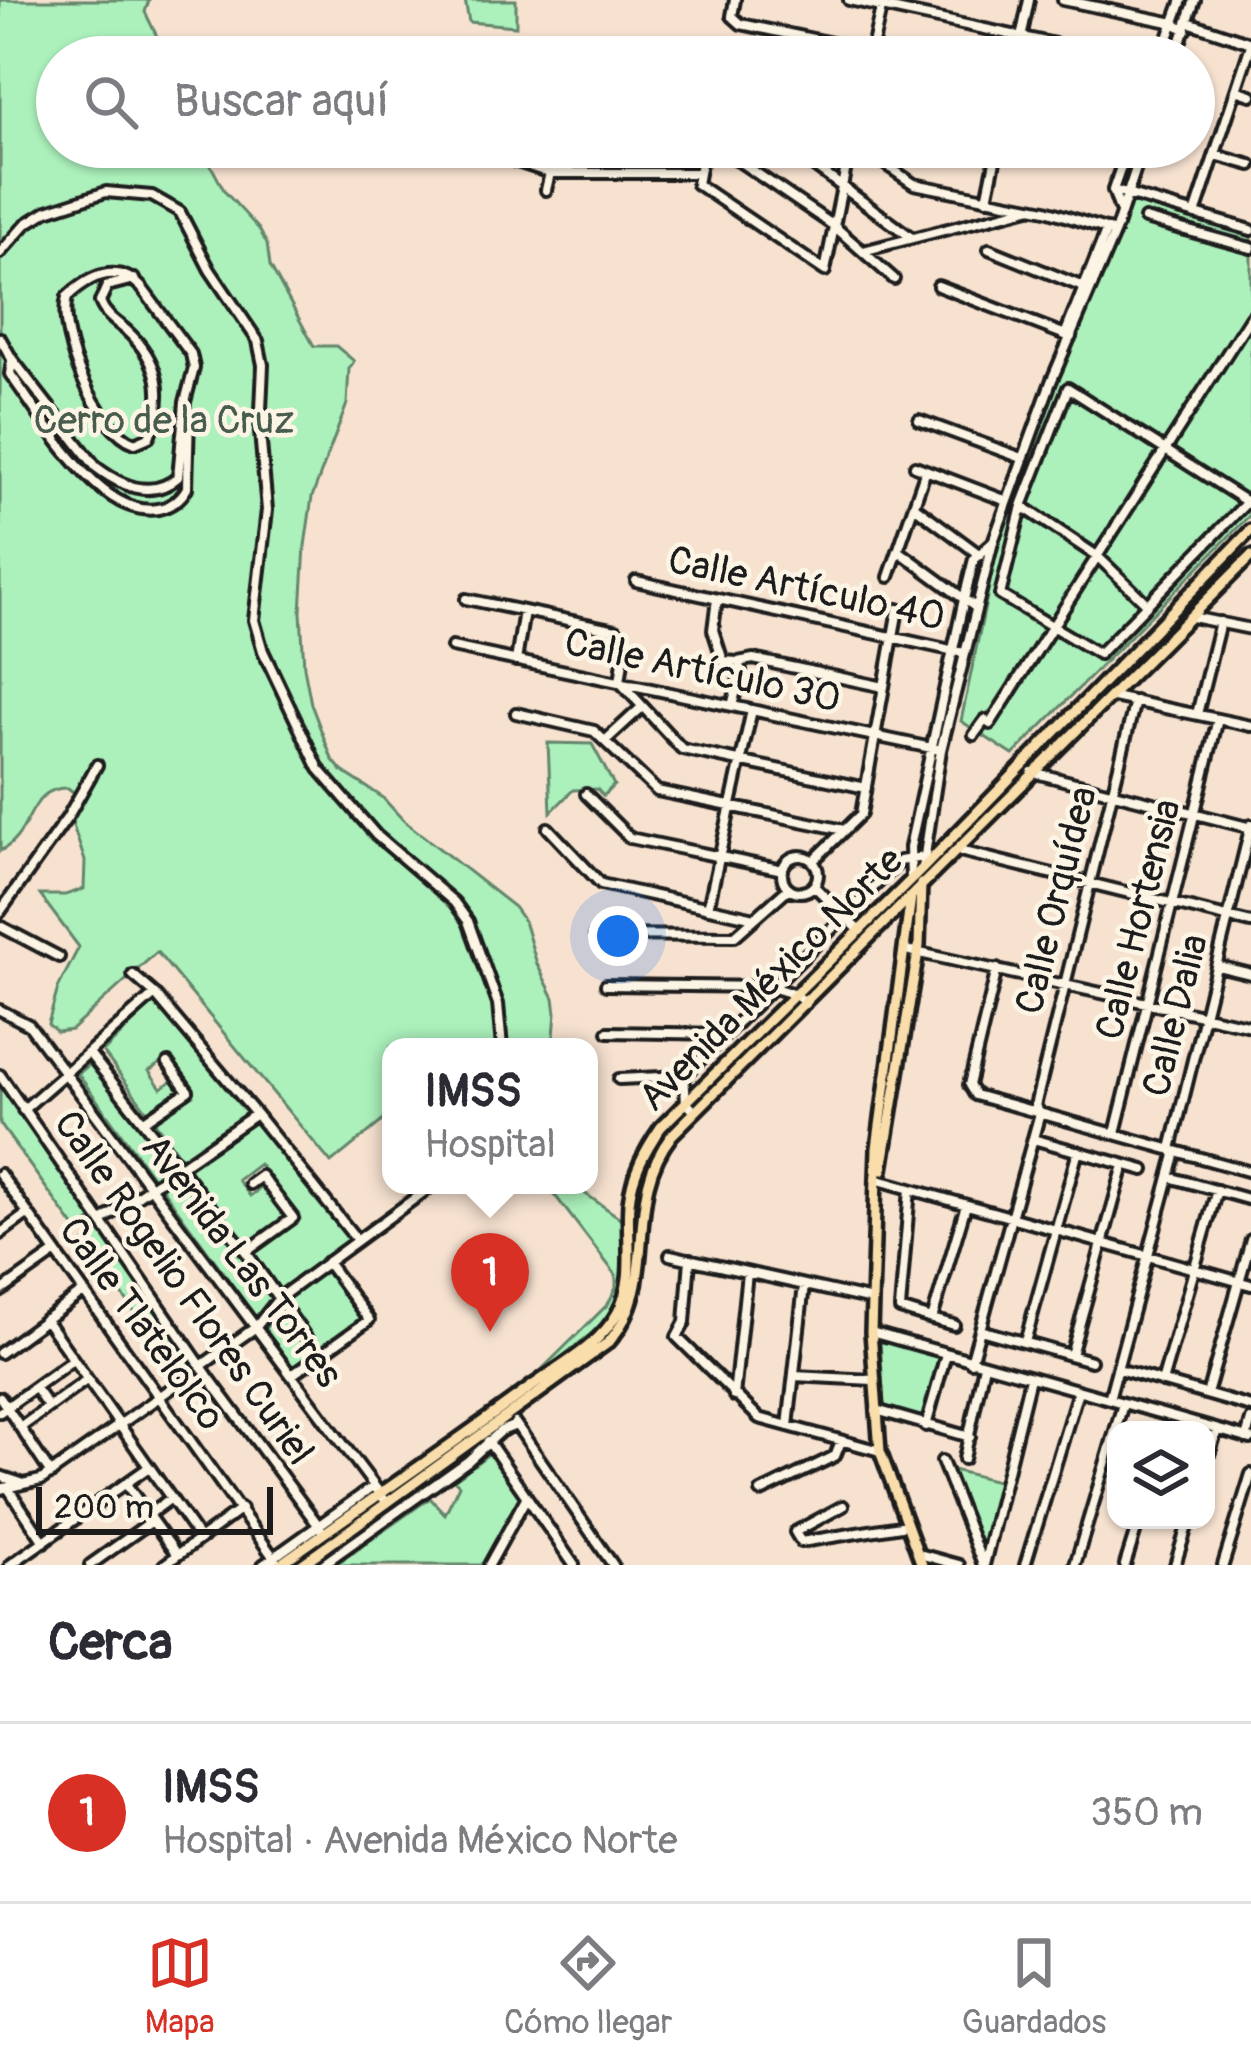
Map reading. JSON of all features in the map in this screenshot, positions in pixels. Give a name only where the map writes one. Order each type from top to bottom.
[{"type":"main road","name":"Avenida México Norte","points":[[278,1563],[321,1529],[510,1416],[598,1351],[626,1320],[637,1294],[646,1183],[661,1149],[690,1106],[864,936],[923,863],[1251,530]]},
{"type":"main road","name":"Avenida México Norte","points":[[864,936],[890,919],[960,851],[1251,556]]},
{"type":"main road","points":[[919,1559],[880,1451],[872,1300],[875,1199],[923,863]]},
{"type":"main road","points":[[911,879],[912,951]]},
{"type":"main road","points":[[890,919],[902,914],[910,922]]},
{"type":"main road","name":"Avenida México Norte","points":[[301,1565],[381,1494]]},
{"type":"street","points":[[735,0],[732,16],[741,24],[793,36]]},
{"type":"street","points":[[849,0],[882,3],[1018,36]]},
{"type":"street","points":[[1022,36],[1029,0]]},
{"type":"street","points":[[1063,0],[1251,44],[1215,152]]},
{"type":"street","points":[[1169,36],[1182,0]]},
{"type":"street","points":[[1183,36],[1195,0]]},
{"type":"street","points":[[875,36],[882,3]]},
{"type":"street","points":[[1236,90],[1251,95]]},
{"type":"street","points":[[1215,155],[1251,165]]},
{"type":"street","points":[[535,168],[550,173],[699,172]]},
{"type":"street","points":[[546,190],[551,168]]},
{"type":"street","points":[[700,168],[697,184],[825,271],[846,168]]},
{"type":"street","points":[[749,168],[834,226],[894,279]]},
{"type":"street","points":[[818,168],[912,238]]},
{"type":"street","points":[[889,168],[908,182],[1111,230]]},
{"type":"street","points":[[987,199],[994,168]]},
{"type":"street","points":[[1121,168],[1113,190],[1121,211]]},
{"type":"street","points":[[619,1079],[684,1076],[900,861],[911,858],[923,863],[951,650],[964,599],[993,542],[1135,168]]},
{"type":"street","points":[[1195,214],[1210,168]]},
{"type":"street","points":[[1113,190],[1251,230]]},
{"type":"street","points":[[0,253],[26,224],[106,192],[152,196],[180,212],[210,270],[259,341],[267,510],[254,620],[263,651],[319,769],[376,835],[454,902],[468,921],[498,1004],[501,1038]]},
{"type":"street","points":[[862,251],[1031,208]]},
{"type":"street","points":[[1145,219],[1251,248]]},
{"type":"street","points":[[989,249],[1088,289]]},
{"type":"street","points":[[0,338],[96,467],[135,489],[165,487],[178,477],[194,368],[191,354],[134,279],[112,272],[97,276],[67,297],[64,309],[72,355],[101,412],[118,434],[135,443],[152,433],[157,371],[143,346],[105,313],[100,302],[107,286],[134,279]]},
{"type":"street","points":[[938,286],[1068,336]]},
{"type":"street","points":[[974,735],[985,720],[990,724],[1251,316]]},
{"type":"street","points":[[12,359],[10,374],[75,464],[112,498],[132,507],[157,509],[182,497],[187,488],[189,411],[185,406]]},
{"type":"street","points":[[1068,388],[1165,450],[1249,500],[1099,654],[1000,595],[1022,506],[1068,388]]},
{"type":"street","points":[[919,420],[1022,458]]},
{"type":"street","points":[[915,466],[1007,501]]},
{"type":"street","points":[[889,577],[926,470]]},
{"type":"street","points":[[914,506],[983,558]]},
{"type":"street","points":[[1022,506],[1097,556],[1147,604]]},
{"type":"street","points":[[898,550],[975,607]]},
{"type":"street","points":[[911,879],[911,858],[964,653],[983,558]]},
{"type":"street","name":"Calle Artículo 40","points":[[636,580],[964,653]]},
{"type":"street","points":[[466,598],[616,630],[623,661],[620,682],[682,749],[866,788]]},
{"type":"street","points":[[717,598],[712,630],[723,661],[753,659],[884,687]]},
{"type":"street","points":[[813,862],[861,814],[898,609]]},
{"type":"street","points":[[516,661],[524,610]]},
{"type":"street","points":[[1192,616],[1251,629]]},
{"type":"street","points":[[1197,714],[1220,622]]},
{"type":"street","name":"Calle Artículo 30","points":[[452,647],[936,749]]},
{"type":"street","points":[[732,706],[741,671],[738,662]]},
{"type":"street","points":[[1113,697],[1251,726]]},
{"type":"street","name":"Calle Orquídea","points":[[970,1362],[1040,1113],[1035,1106],[1136,701]]},
{"type":"street","points":[[605,741],[642,707]]},
{"type":"street","points":[[709,908],[752,710]]},
{"type":"street","points":[[516,713],[594,730],[657,791],[844,830]]},
{"type":"street","name":"Calle Hortensia","points":[[1115,1133],[1218,719]]},
{"type":"street","points":[[0,913],[67,818],[97,765]]},
{"type":"street","points":[[1018,768],[1251,826]]},
{"type":"street","points":[[586,794],[630,838],[783,870]]},
{"type":"street","name":"Calle Dalia","points":[[1109,1399],[1175,1155],[1171,1149],[1251,826]]},
{"type":"street","points":[[548,828],[602,884],[755,917]]},
{"type":"street","points":[[960,851],[1251,923]]},
{"type":"street","points":[[783,870],[796,857],[813,862],[818,871],[814,886]]},
{"type":"street","points":[[783,870],[789,888]]},
{"type":"street","points":[[814,886],[864,936]]},
{"type":"street","points":[[789,888],[801,892],[814,886]]},
{"type":"street","points":[[595,935],[734,936],[789,888]]},
{"type":"street","points":[[0,926],[59,956]]},
{"type":"street","points":[[912,951],[1251,1026]]},
{"type":"street","points":[[1218,966],[1251,974]]},
{"type":"street","points":[[997,969],[969,1084],[975,1095],[1251,1172]]},
{"type":"street","points":[[133,975],[155,994],[357,1240]]},
{"type":"street","points":[[606,985],[772,987],[801,999]]},
{"type":"street","points":[[23,1110],[155,994]]},
{"type":"street","name":"Avenida Las Torres","points":[[0,1010],[29,1025],[381,1494]]},
{"type":"street","points":[[608,1032],[725,1034]]},
{"type":"street","name":"Avenida Las Torres","points":[[89,1053],[246,1252],[320,1356]]},
{"type":"street","points":[[144,1120],[188,1091],[168,1063]]},
{"type":"street","name":"Calle Rogelio Flores Curiel","points":[[0,1075],[201,1366],[321,1529]]},
{"type":"street","points":[[684,1076],[690,1106]]},
{"type":"street","points":[[103,1220],[256,1114]]},
{"type":"street","points":[[1033,1139],[1144,1170]]},
{"type":"street","points":[[1025,1342],[1078,1151]]},
{"type":"street","points":[[1071,1355],[1124,1165]]},
{"type":"street","name":"Calle Tlatelolco","points":[[0,1174],[278,1563]]},
{"type":"street","points":[[246,1252],[292,1218],[261,1176],[250,1184]]},
{"type":"street","points":[[1169,1177],[1251,1200]]},
{"type":"street","points":[[878,1180],[1251,1285]]},
{"type":"street","points":[[910,1189],[900,1310],[954,1325]]},
{"type":"street","points":[[1162,1382],[1217,1190]]},
{"type":"street","points":[[201,1366],[256,1328],[279,1298],[421,1194]]},
{"type":"street","points":[[932,1319],[966,1204]]},
{"type":"street","points":[[0,1234],[27,1214]]},
{"type":"street","points":[[1207,1394],[1251,1240]]},
{"type":"street","points":[[0,1292],[55,1253]]},
{"type":"street","points":[[670,1256],[872,1300]]},
{"type":"street","points":[[689,1259],[685,1322],[676,1337],[734,1397],[759,1418],[880,1451]]},
{"type":"street","points":[[292,1375],[369,1320],[326,1262]]},
{"type":"street","points":[[734,1397],[747,1273]]},
{"type":"street","points":[[788,1426],[804,1285]]},
{"type":"street","points":[[0,1353],[82,1292]]},
{"type":"street","points":[[45,1319],[200,1539]]},
{"type":"street","points":[[980,1330],[1091,1361]]},
{"type":"street","points":[[872,1332],[1248,1438],[1251,1420]]},
{"type":"street","points":[[926,1426],[946,1354]]},
{"type":"street","points":[[4,1410],[71,1361]]},
{"type":"street","points":[[964,1459],[984,1365]]},
{"type":"street","points":[[1118,1369],[1251,1407]]},
{"type":"street","points":[[794,1376],[873,1380]]},
{"type":"street","points":[[984,1565],[1030,1378]]},
{"type":"street","points":[[22,1427],[85,1381]]},
{"type":"street","points":[[44,1542],[4,1488],[31,1484],[51,1474],[179,1383]]},
{"type":"street","points":[[35,1388],[49,1407]]},
{"type":"street","points":[[1025,1565],[1078,1391]]},
{"type":"street","points":[[0,1397],[4,1410],[22,1427],[51,1474]]},
{"type":"street","points":[[1075,1565],[1123,1403]]},
{"type":"street","points":[[876,1410],[970,1437]]},
{"type":"street","points":[[510,1416],[613,1565]]},
{"type":"street","name":"Avenida México Norte","points":[[322,1565],[488,1445],[510,1416]]},
{"type":"street","points":[[1169,1421],[1171,1417]]},
{"type":"street","points":[[485,1427],[488,1445],[565,1561],[574,1565]]},
{"type":"street","points":[[1215,1436],[1217,1430]]},
{"type":"street","points":[[761,1492],[835,1456],[842,1441]]},
{"type":"street","points":[[942,1461],[984,1565]]},
{"type":"street","points":[[10,1565],[149,1468]]},
{"type":"street","points":[[1222,1565],[1251,1474]]},
{"type":"street","points":[[0,1476],[31,1484]]},
{"type":"street","points":[[126,1484],[177,1556]]},
{"type":"street","points":[[489,1565],[526,1497]]},
{"type":"street","points":[[90,1565],[171,1498]]},
{"type":"street","points":[[843,1506],[795,1532],[801,1542],[907,1525]]},
{"type":"street","points":[[164,1565],[241,1509]]},
{"type":"street","points":[[816,1520],[824,1538]]},
{"type":"street","points":[[1125,1565],[1136,1529]]},
{"type":"street","points":[[1175,1565],[1186,1529]]},
{"type":"street","points":[[919,1559],[959,1565]]},
{"type":"street","name":"Avenida México Norte","points":[[262,1565],[278,1563]]},
{"type":"green space","name":"Cerro de la Cruz","points":[[0,0],[149,0],[145,12],[157,36],[36,36],[36,168],[212,168],[225,192],[259,229],[270,266],[314,346],[336,346],[354,361],[349,369],[347,404],[312,497],[305,546],[301,612],[311,704],[332,759],[342,771],[382,797],[404,821],[514,907],[554,998],[554,1038],[382,1038],[382,1121],[331,1163],[157,952],[71,1030],[57,1032],[48,1024],[58,988],[79,947],[40,895],[84,889],[85,861],[71,820],[82,799],[68,788],[44,795],[19,834],[0,851]]},
{"type":"green space","points":[[465,0],[516,0],[516,26],[469,22]]},
{"type":"green space","points":[[1132,202],[1251,235],[1251,514],[1013,755],[961,721],[998,544],[1055,385]]},
{"type":"green space","points":[[548,743],[592,744],[614,785],[603,796],[597,789],[573,790],[551,812]]},
{"type":"green space","points":[[156,1000],[249,1112],[182,1159],[154,1121],[194,1092],[170,1057],[149,1071],[161,1088],[175,1079],[183,1089],[149,1114],[103,1052]]},
{"type":"green space","points":[[97,1058],[174,1164],[153,1178],[78,1074]]},
{"type":"green space","points":[[0,1083],[96,1217],[77,1231],[0,1124]]},
{"type":"green space","points":[[256,1119],[349,1239],[279,1290],[253,1254],[300,1219],[259,1164],[238,1180],[250,1196],[265,1185],[288,1217],[246,1246],[188,1167]]},
{"type":"green space","points":[[181,1173],[273,1298],[258,1320],[161,1187]]},
{"type":"green space","points":[[554,1194],[586,1194],[630,1225],[623,1288],[608,1321],[529,1382],[608,1304],[616,1275]]},
{"type":"green space","points":[[103,1230],[196,1364],[179,1375],[85,1242]]},
{"type":"green space","points":[[324,1269],[361,1319],[320,1350],[286,1300]]},
{"type":"green space","points":[[280,1306],[312,1355],[293,1368],[265,1329]]},
{"type":"green space","points":[[880,1340],[940,1356],[923,1420],[884,1409]]},
{"type":"green space","points":[[495,1449],[526,1494],[485,1565],[335,1565],[430,1498],[445,1514],[459,1485],[454,1480]]},
{"type":"green space","points":[[949,1469],[1001,1482],[983,1554]]},
{"type":"place","name":"IMSS","points":[[490,1332]]}]
